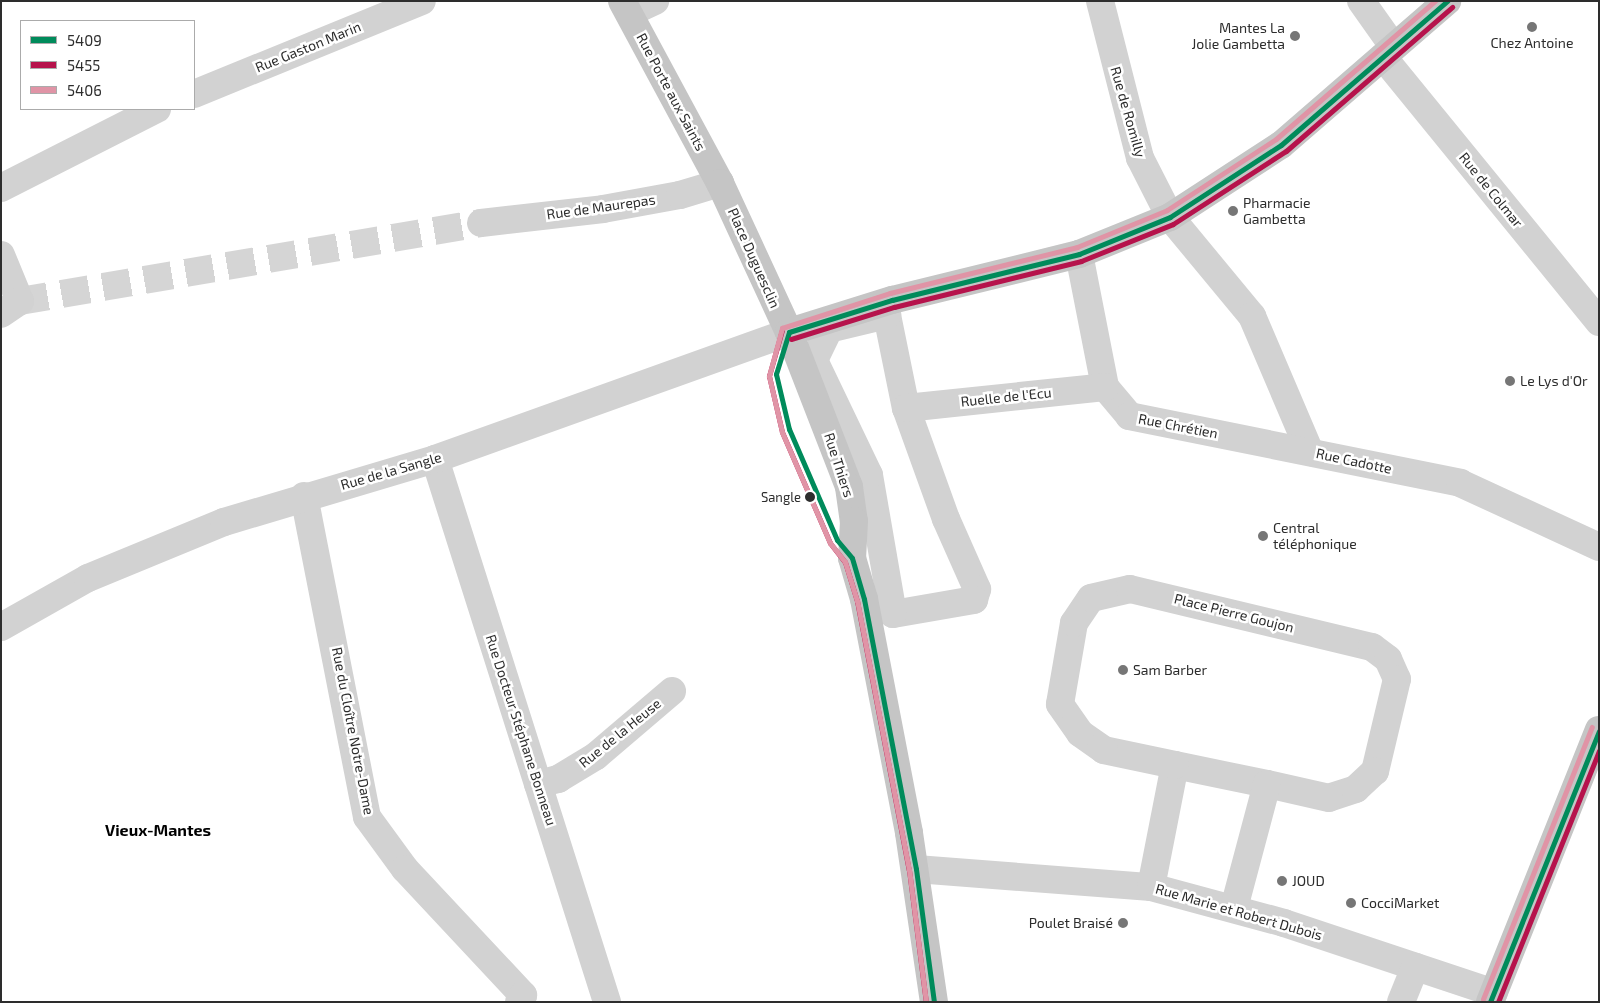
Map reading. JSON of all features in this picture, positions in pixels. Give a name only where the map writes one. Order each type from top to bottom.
[{"type":"main road","points":[[789,332],[892,300],[1079,254],[1170,218],[1281,145],[1447,1]]},
{"type":"main road","name":"Rue Porte aux Saints","points":[[626,7],[720,183]]},
{"type":"main road","name":"Place Duguesclin","points":[[720,183],[789,332]]},
{"type":"main road","name":"Rue Thiers","points":[[789,332],[849,487],[854,521],[852,558],[864,599],[916,869],[934,1002]]},
{"type":"main road","points":[[1492,998],[1599,730]]},
{"type":"street","name":"Rue Gaston Marin","points":[[195,94],[422,1]]},
{"type":"street","points":[[626,7],[655,1]]},
{"type":"street","name":"Rue de Romilly","points":[[1100,1],[1140,158],[1170,218]]},
{"type":"street","name":"Rue de Colmar","points":[[1361,1],[1388,52],[1599,322]]},
{"type":"street","points":[[1,188],[155,110]]},
{"type":"street","name":"Rue de Maurepas","points":[[481,223],[603,209],[680,195],[720,183]]},
{"type":"street","name":"Rue Cadotte","points":[[1170,218],[1252,316],[1310,452],[1460,483],[1599,547]]},
{"type":"street","name":"Rue Chrétien","points":[[1079,254],[1105,387],[1129,416],[1310,452]]},
{"type":"street","points":[[1,255],[10,307]]},
{"type":"street","points":[[887,315],[906,408],[946,519],[977,589],[974,600],[893,614],[869,475],[814,360],[829,329],[887,315]]},
{"type":"street","name":"Rue de la Sangle","points":[[1,627],[38,603],[155,548],[304,496],[435,459],[789,332]]},
{"type":"street","name":"Ruelle de l'Ecu","points":[[906,408],[1105,387]]},
{"type":"street","name":"Rue Docteur Stéphane Bonneau","points":[[435,459],[607,1002]]},
{"type":"street","name":"Rue du Cloître Notre-Dame","points":[[304,496],[367,817],[405,869],[523,996],[519,1002]]},
{"type":"street","name":"Place Pierre Goujon","points":[[1130,589],[1372,647],[1388,660],[1397,679],[1375,771],[1356,789],[1330,798],[1175,765],[1104,750],[1080,733],[1060,704],[1074,623],[1091,598],[1130,589]]},
{"type":"street","name":"Rue de la Heuse","points":[[538,784],[558,779],[596,756],[672,691]]},
{"type":"street","points":[[1151,887],[1175,765]]},
{"type":"street","points":[[1234,908],[1267,784]]},
{"type":"street","name":"Rue Marie et Robert Dubois","points":[[916,869],[1151,887],[1234,908],[1415,967],[1492,998]]},
{"type":"street","points":[[1401,1002],[1415,967]]},
{"type":"tunnel","points":[[20,301],[481,223]]},
{"type":"transit line","name":"5406","points":[[926,1002],[909,870],[857,601],[845,562],[830,543],[782,432],[769,376],[782,328],[890,293],[1077,247],[1167,210],[1276,139],[1435,1]]},
{"type":"transit line","name":"5409","points":[[789,332],[892,300],[1079,254],[1170,217],[1281,145],[1447,1]]},
{"type":"transit line","name":"5455","points":[[791,339],[894,307],[1081,261],[1173,224],[1286,151],[1452,7]]},
{"type":"transit line","name":"5455","points":[[782,330],[769,376],[782,432],[830,543],[845,562],[857,601],[909,870],[926,1002]]},
{"type":"transit line","name":"5409","points":[[789,332],[776,374],[789,429],[837,540],[852,558],[864,599],[916,869],[934,1002]]},
{"type":"transit line","name":"5406","points":[[1483,999],[1592,727]]},
{"type":"transit line","name":"5409","points":[[1490,1002],[1599,731]]},
{"type":"transit line","name":"5455","points":[[1498,1002],[1599,751]]},
{"type":"place","name":"Chez Antoine","points":[[1532,27]]},
{"type":"place","name":"Mantes La Jolie Gambetta","points":[[1295,36]]},
{"type":"place","name":"Pharmacie Gambetta","points":[[1233,211]]},
{"type":"place","name":"Le Lys d'Or","points":[[1510,381]]},
{"type":"place","name":"Sangle","points":[[810,497]]},
{"type":"place","name":"Central téléphonique","points":[[1263,536]]},
{"type":"place","name":"Sam Barber","points":[[1123,670]]},
{"type":"place","name":"JOUD","points":[[1282,881]]},
{"type":"place","name":"CocciMarket","points":[[1351,903]]},
{"type":"place","name":"Poulet Braisé","points":[[1123,923]]},
{"type":"district","name":"Vieux-Mantes","points":[[158,830]]}]
